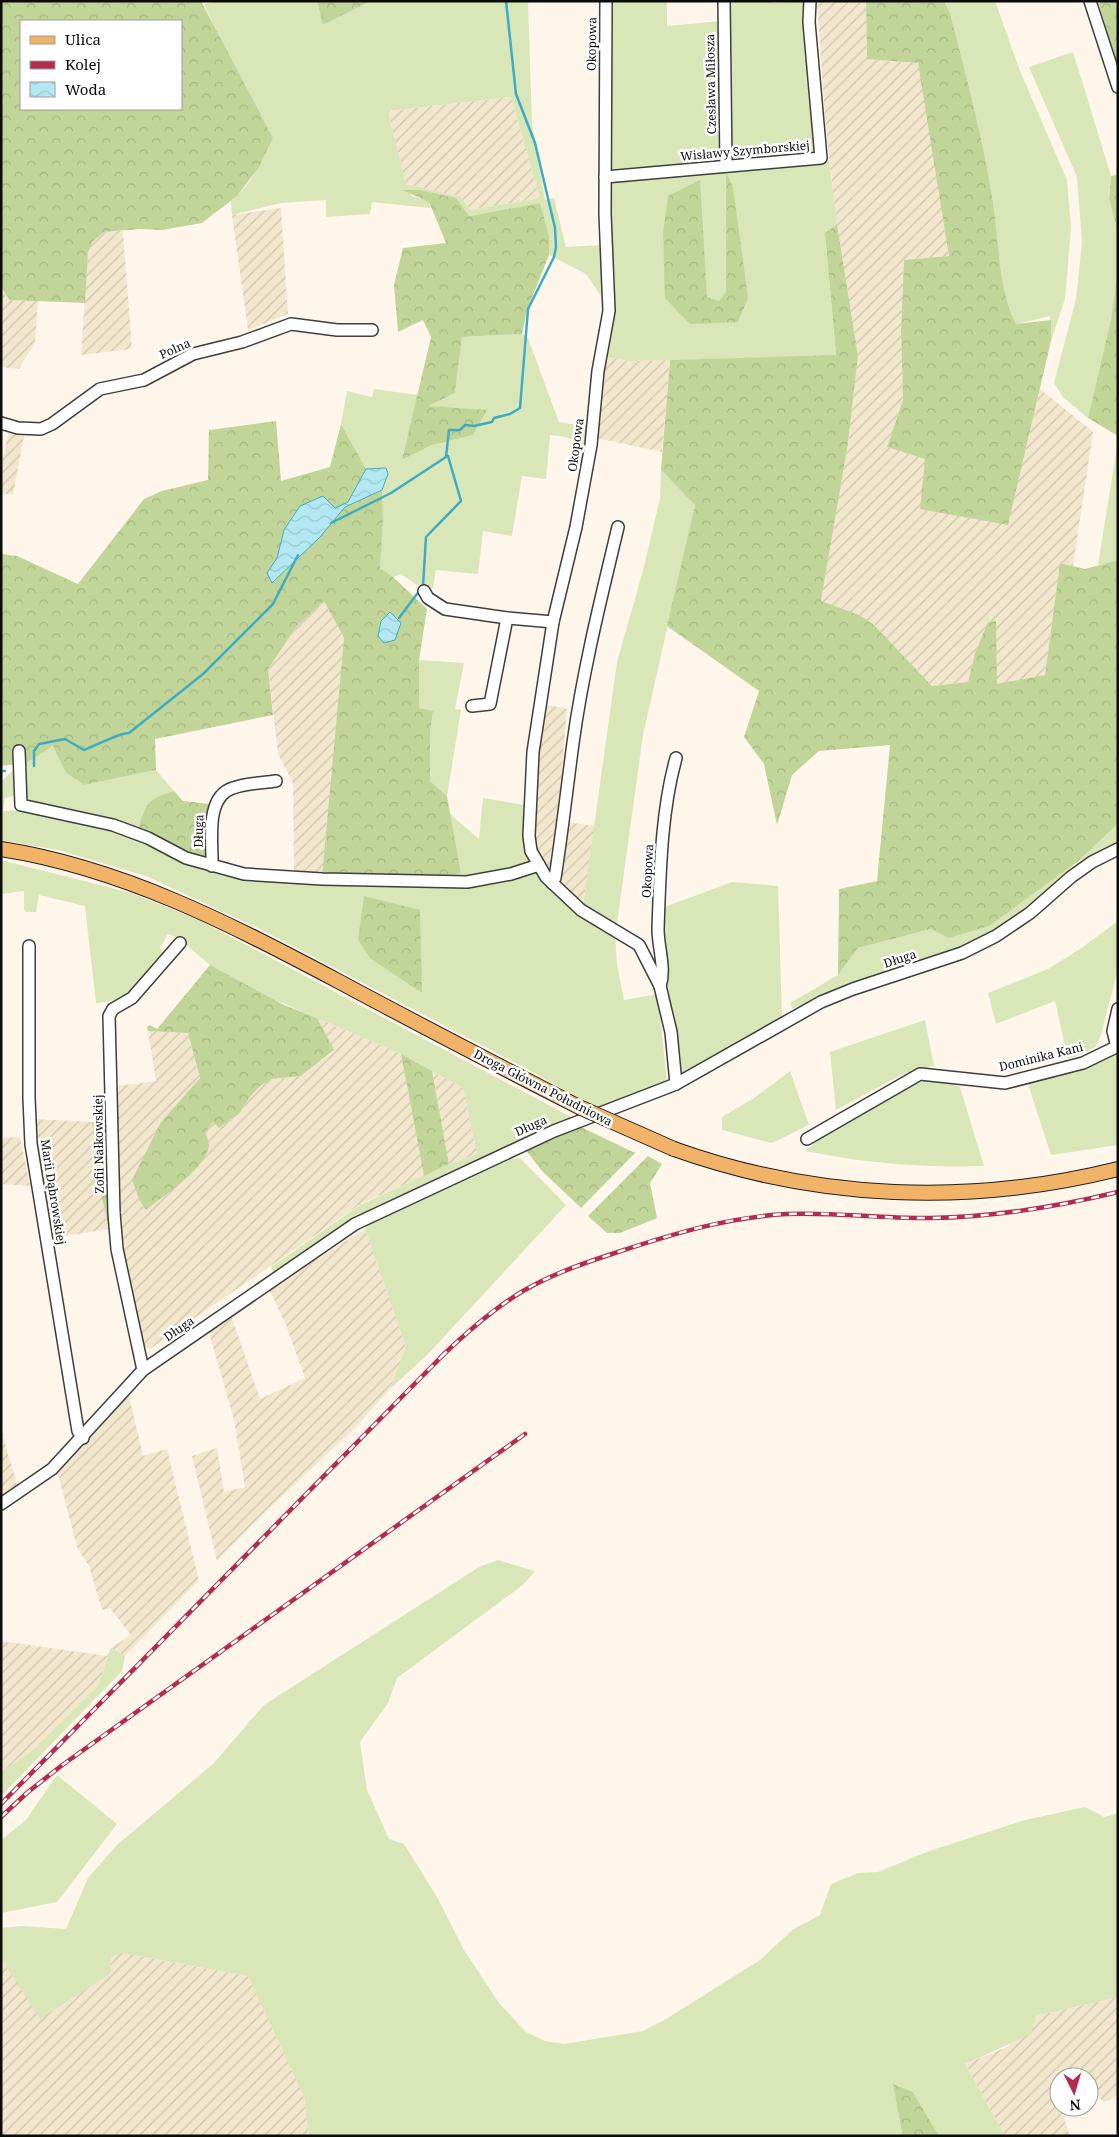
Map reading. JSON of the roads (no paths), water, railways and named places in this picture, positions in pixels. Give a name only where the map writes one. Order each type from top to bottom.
[{"type":"main road","name":"Droga Główna Południowa","points":[[1,849],[91,869],[185,904],[247,933],[580,1108],[674,1149],[732,1167],[791,1181],[853,1190],[903,1193],[963,1193],[1013,1189],[1075,1180],[1118,1169]]},
{"type":"street","name":"Okopowa","points":[[606,1],[605,177],[609,311],[598,371],[591,444],[576,527],[553,622],[533,752],[528,816],[531,851],[552,883],[581,910],[639,945],[660,986],[671,1032],[676,1084]]},
{"type":"street","name":"Czesława Miłosza","points":[[724,1],[726,166]]},
{"type":"street","name":"Wisławy Szymborskiej","points":[[605,177],[821,158],[809,22],[810,1]]},
{"type":"street","points":[[1090,1],[1118,88]]},
{"type":"street","name":"Polna","points":[[1,424],[18,428],[41,429],[52,424],[100,389],[144,380],[193,354],[242,342],[290,324],[337,330],[372,330]]},
{"type":"street","points":[[552,883],[555,878],[580,703],[618,527]]},
{"type":"street","points":[[424,592],[428,598],[445,609],[507,618],[553,622]]},
{"type":"street","points":[[472,706],[490,704],[507,618]]},
{"type":"street","points":[[19,750],[21,805],[113,825],[212,866],[244,874],[331,879],[467,882],[511,874],[539,865]]},
{"type":"street","name":"Okopowa","points":[[660,986],[664,976],[658,931],[662,843],[676,758]]},
{"type":"street","name":"Długa","points":[[212,866],[213,809],[222,794],[231,788],[276,781]]},
{"type":"street","name":"Długa","points":[[1,1504],[52,1469],[83,1438],[143,1370],[355,1224],[554,1131],[676,1084],[821,1002],[853,989],[962,953],[996,936],[1030,913],[1085,867],[1118,849]]},
{"type":"street","name":"Zofii Nałkowskiej","points":[[143,1370],[117,1249],[114,1213],[109,1016],[113,1009],[132,998],[180,943]]},
{"type":"street","name":"Marii Dąbrowskiej","points":[[29,946],[28,1098],[31,1144],[78,1431],[83,1438]]},
{"type":"street","name":"Dominika Kani","points":[[808,1139],[920,1074],[1005,1083],[1083,1063],[1117,1047],[1113,1031],[1118,1009]]},
{"type":"water","points":[[386,468],[388,474],[382,490],[345,507],[320,537],[272,583],[267,573],[277,558],[284,530],[300,506],[323,496],[335,508],[348,502],[366,469]]},
{"type":"water","points":[[390,612],[401,623],[395,640],[384,643],[378,636],[381,621]]},
{"type":"waterway","points":[[331,523],[391,493],[446,457],[449,430],[460,430],[465,425],[474,426],[492,422],[494,418],[510,414],[520,408],[528,309],[554,257],[556,247],[555,228],[535,143],[516,94],[506,1]]},
{"type":"waterway","points":[[399,618],[423,586],[426,537],[461,501],[448,456]]},
{"type":"waterway","points":[[34,766],[34,751],[39,744],[65,739],[84,750],[114,737],[129,733],[203,674],[273,604],[298,555]]},
{"type":"railway","points":[[441,1357],[490,1313],[523,1291],[559,1273],[662,1238],[723,1222],[787,1214],[913,1218],[978,1216],[1048,1207],[1118,1192]]},
{"type":"railway","points":[[1,1804],[446,1352]]},
{"type":"railway","points":[[1,1817],[28,1792],[61,1766],[525,1434]]}]
